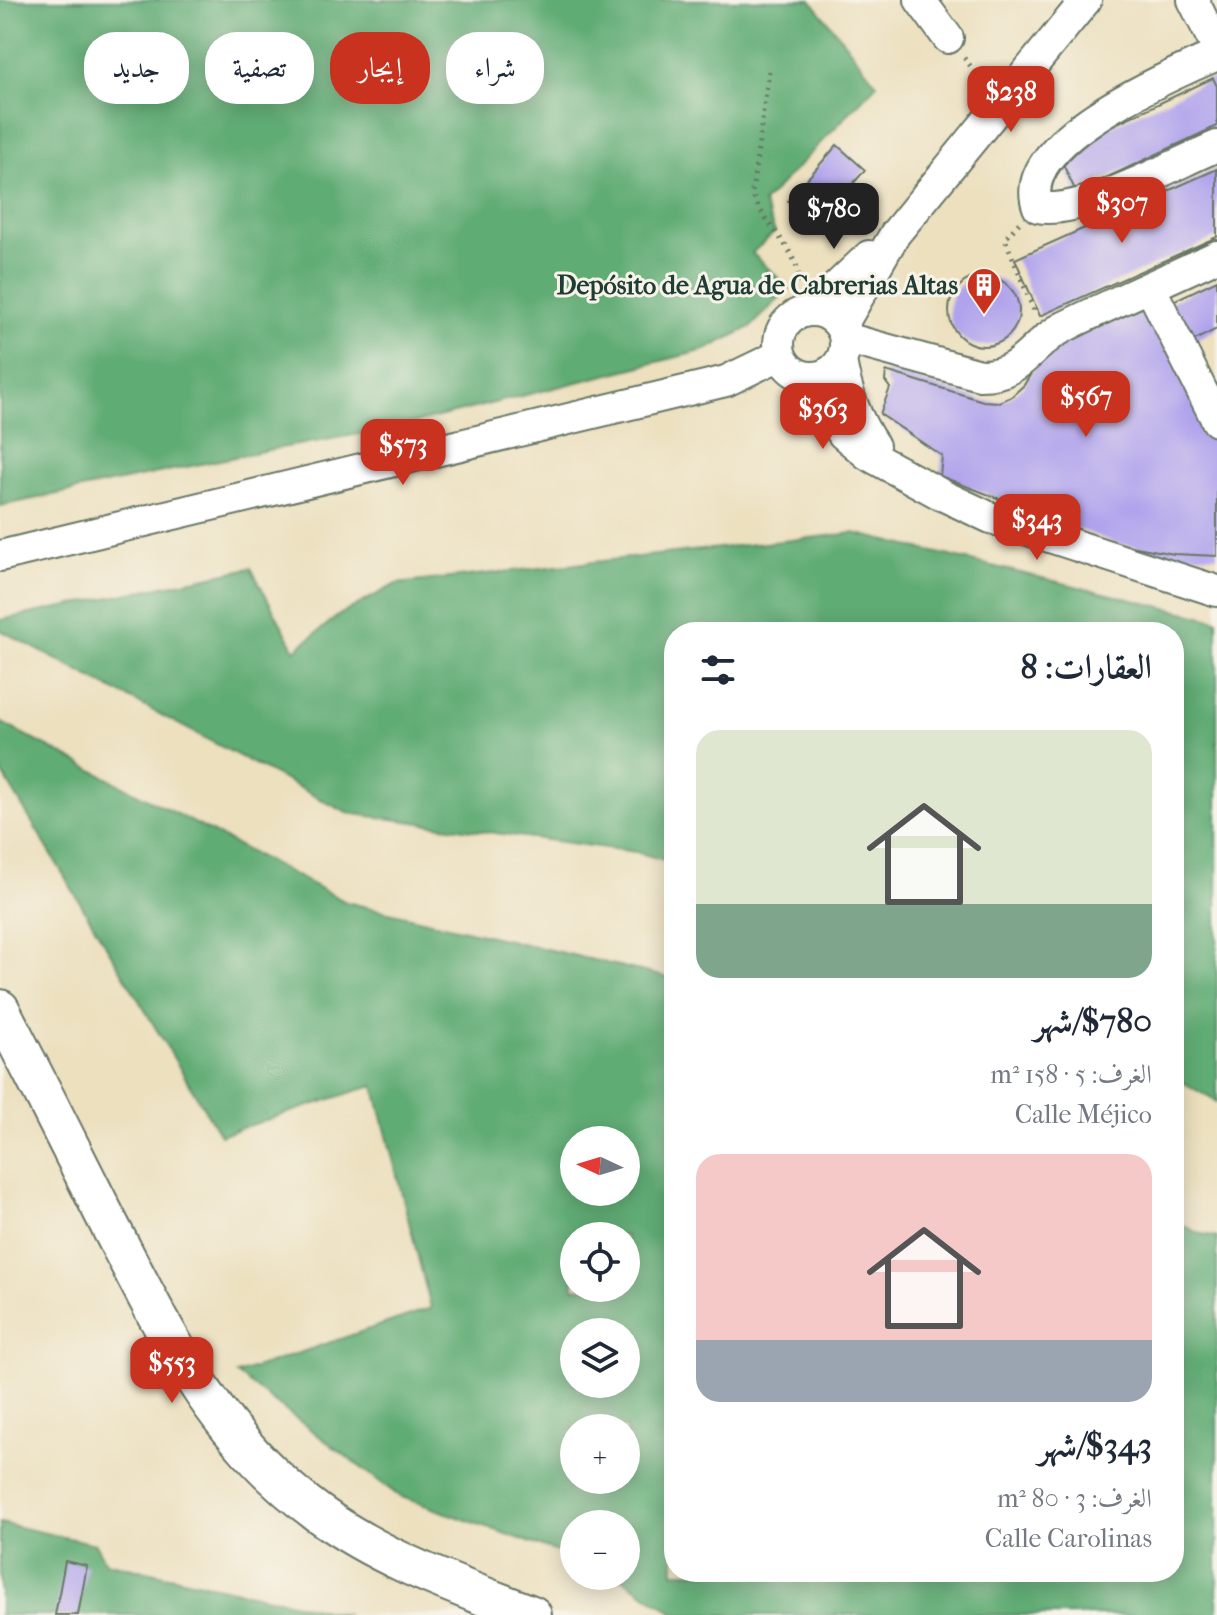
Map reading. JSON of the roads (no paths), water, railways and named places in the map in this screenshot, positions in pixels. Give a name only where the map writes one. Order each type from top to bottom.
[{"type":"street","points":[[920,0],[948,38]]},
{"type":"street","points":[[895,234],[836,351],[801,376],[788,368],[780,355],[779,339],[784,324],[804,312],[895,234],[1086,0]]},
{"type":"street","points":[[1193,0],[1217,48]]},
{"type":"street","points":[[1217,55],[1136,91],[1081,127],[1047,163],[1033,195],[1038,207],[1055,211],[1081,204],[1217,146]]},
{"type":"street","points":[[836,351],[980,375],[1000,375],[1015,368],[1059,329],[1217,256]]},
{"type":"street","points":[[1150,287],[1217,421]]},
{"type":"street","points":[[804,312],[824,312],[857,420],[874,446],[895,467],[991,518],[1214,589]]},
{"type":"street","points":[[0,556],[726,381],[780,355]]},
{"type":"street","points":[[0,1009],[180,1362],[241,1444],[278,1481],[361,1541],[407,1565],[532,1615]]},
{"type":"place","name":"Depósito de Agua de Cabrerias Altas","points":[[984,316]]}]
